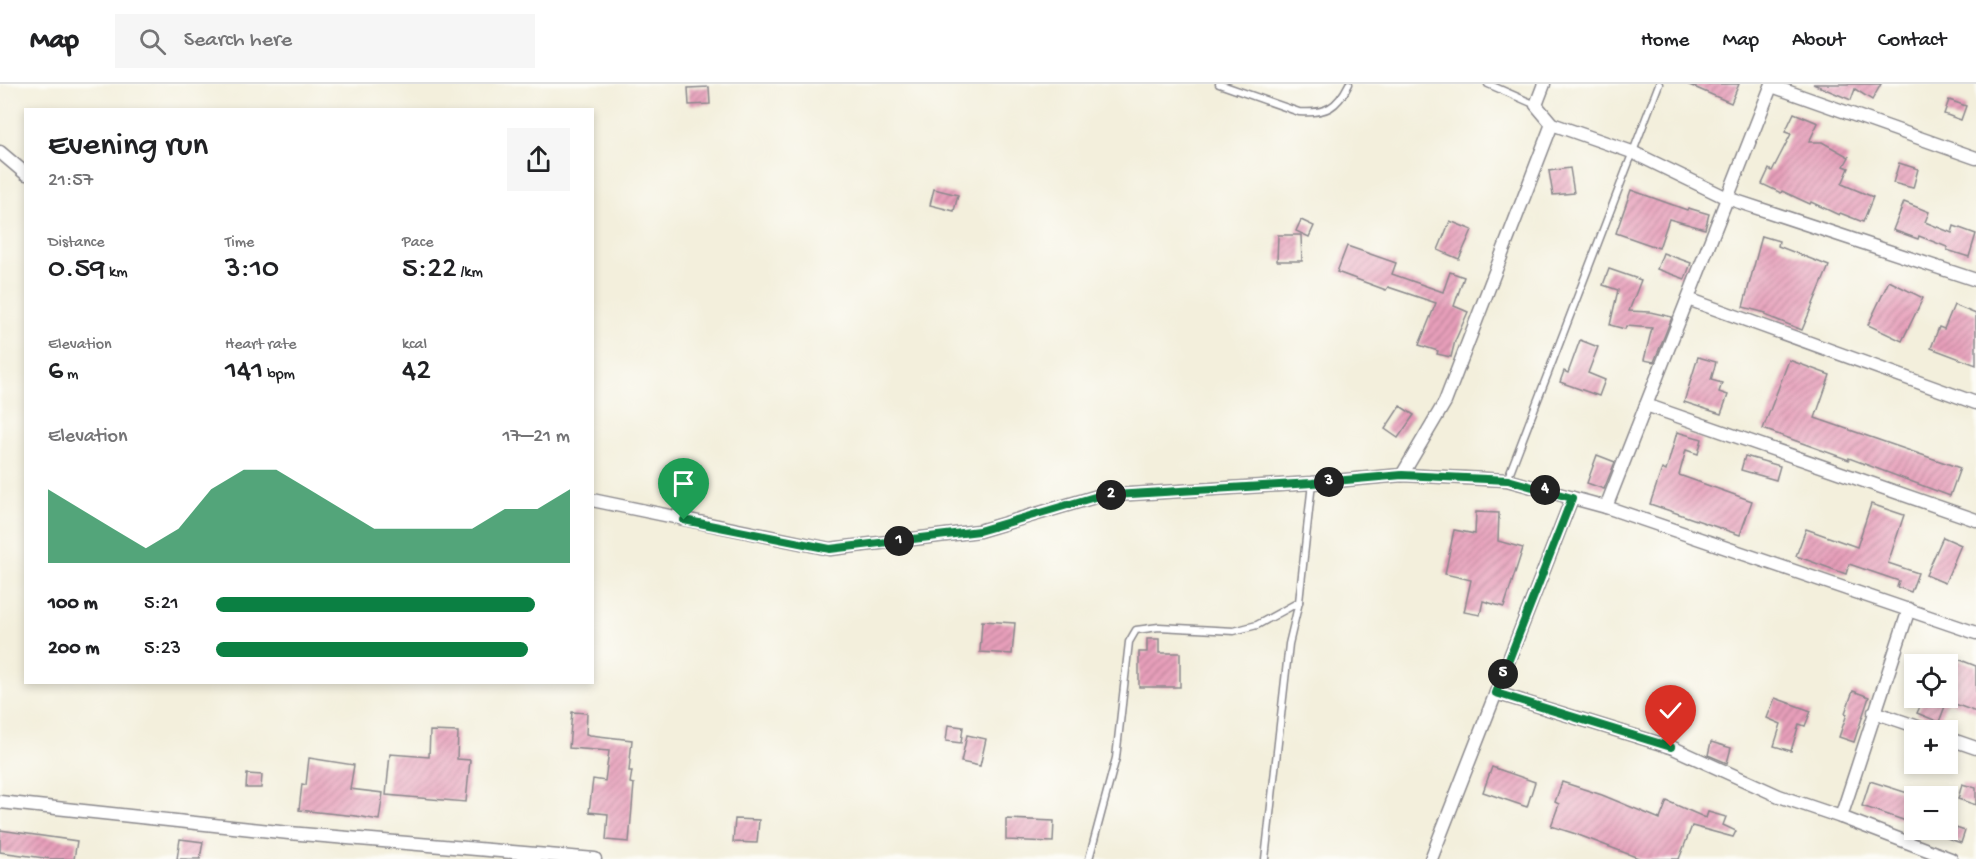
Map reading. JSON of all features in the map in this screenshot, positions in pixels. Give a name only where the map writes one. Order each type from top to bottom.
[{"type":"street","points":[[1544,84],[1536,105],[1552,124],[1632,152],[1727,198],[1976,280]]},
{"type":"street","points":[[1606,507],[1772,85],[1976,158]]},
{"type":"street","points":[[1402,475],[1445,402],[1552,124]]},
{"type":"street","points":[[0,152],[24,172]]},
{"type":"street","points":[[1688,299],[1976,403]]},
{"type":"street","points":[[1646,405],[1976,520]]},
{"type":"street","points":[[594,500],[830,549],[979,531],[1098,496],[1402,475],[1508,480],[1606,507],[1976,633]]},
{"type":"street","points":[[1431,859],[1572,498]]},
{"type":"street","points":[[1841,817],[1909,609]]},
{"type":"street","points":[[1496,693],[1671,747],[1779,796],[1951,859]]},
{"type":"street","points":[[1874,712],[1904,722]]},
{"type":"street","points":[[1958,742],[1976,748]]},
{"type":"street","points":[[0,802],[289,833],[595,859]]},
{"type":"lane","points":[[1219,84],[1299,112],[1323,111],[1333,106],[1342,99],[1349,84]]},
{"type":"lane","points":[[1488,84],[1536,105]]},
{"type":"lane","points":[[1508,480],[1659,84]]},
{"type":"lane","points":[[1265,859],[1289,644],[1299,602],[1312,483]]},
{"type":"lane","points":[[1089,859],[1116,758],[1129,642],[1136,630],[1159,627],[1234,632],[1257,625],[1299,602]]},
{"type":"building","points":[[1687,84],[1739,84],[1731,103]]},
{"type":"building","points":[[1813,84],[1881,84],[1872,100],[1855,89],[1851,100]]},
{"type":"building","points":[[709,87],[710,104],[689,105],[688,88]]},
{"type":"building","points":[[1949,100],[1966,106],[1961,120],[1944,114]]},
{"type":"building","points":[[1794,113],[1818,123],[1809,142],[1822,142],[1849,157],[1844,166],[1849,168],[1842,184],[1873,197],[1863,222],[1840,213],[1839,215],[1762,184],[1769,169],[1772,171],[1791,134],[1785,132]]},
{"type":"building","points":[[1899,163],[1918,169],[1913,188],[1893,183]]},
{"type":"building","points":[[1570,168],[1574,193],[1553,195],[1549,171]]},
{"type":"building","points":[[934,189],[958,195],[954,211],[930,205]]},
{"type":"building","points":[[1631,190],[1687,210],[1688,208],[1709,214],[1705,229],[1669,219],[1659,248],[1616,233]]},
{"type":"building","points":[[1904,202],[1929,212],[1925,222],[1952,233],[1954,226],[1976,234],[1969,257],[1947,250],[1947,247],[1919,236],[1918,239],[1893,230]]},
{"type":"building","points":[[1301,220],[1314,226],[1309,237],[1296,231]]},
{"type":"building","points":[[1450,221],[1472,230],[1459,259],[1438,250]]},
{"type":"building","points":[[1278,235],[1301,235],[1302,261],[1277,261]]},
{"type":"building","points":[[1762,236],[1779,241],[1778,246],[1829,266],[1802,330],[1765,315],[1766,313],[1743,307]]},
{"type":"building","points":[[1347,246],[1396,263],[1392,274],[1443,292],[1450,272],[1464,277],[1454,306],[1468,312],[1455,341],[1451,357],[1437,354],[1438,351],[1419,345],[1436,303],[1388,287],[1386,290],[1337,272]]},
{"type":"building","points":[[1663,253],[1691,263],[1685,279],[1657,269]]},
{"type":"building","points":[[1609,269],[1641,280],[1629,311],[1650,312],[1672,317],[1654,362],[1644,360],[1652,328],[1626,326],[1625,329],[1610,325],[1618,290],[1603,285]]},
{"type":"building","points":[[1889,281],[1923,298],[1902,341],[1868,325]]},
{"type":"building","points":[[1954,305],[1976,314],[1976,365],[1931,348],[1939,327],[1944,329]]},
{"type":"building","points":[[1580,340],[1598,347],[1588,373],[1605,380],[1599,396],[1560,382],[1564,371],[1568,373]]},
{"type":"building","points":[[1698,357],[1716,362],[1711,380],[1722,383],[1719,392],[1728,395],[1721,414],[1684,402]]},
{"type":"building","points":[[1789,360],[1830,375],[1815,418],[1960,468],[1950,496],[1763,429]]},
{"type":"building","points":[[1400,406],[1414,415],[1398,438],[1385,429]]},
{"type":"building","points":[[1677,432],[1702,439],[1698,454],[1686,450],[1679,475],[1752,501],[1740,535],[1650,504],[1662,469],[1666,471]]},
{"type":"building","points":[[1597,455],[1615,462],[1604,489],[1587,483]]},
{"type":"building","points":[[1745,456],[1780,466],[1776,480],[1741,470]]},
{"type":"building","points":[[1871,504],[1904,515],[1888,563],[1918,573],[1911,592],[1897,587],[1899,581],[1849,564],[1846,574],[1796,556],[1806,529],[1857,547]]},
{"type":"building","points":[[1476,512],[1499,513],[1498,541],[1523,548],[1504,607],[1483,601],[1480,615],[1464,612],[1471,580],[1445,574],[1454,530],[1475,534]]},
{"type":"building","points":[[1943,537],[1961,545],[1945,583],[1926,575]]},
{"type":"building","points":[[982,621],[1015,623],[1012,654],[980,652]]},
{"type":"building","points":[[1147,639],[1159,639],[1159,653],[1180,653],[1180,687],[1139,687],[1139,652],[1147,652]]},
{"type":"building","points":[[1958,659],[1976,666],[1976,712],[1958,705]]},
{"type":"building","points":[[1853,691],[1869,697],[1854,742],[1839,737]]},
{"type":"building","points":[[1775,698],[1811,711],[1805,726],[1799,724],[1791,751],[1774,746],[1781,724],[1767,718]]},
{"type":"building","points":[[1919,708],[1944,708],[1940,720],[1917,713]]},
{"type":"building","points":[[572,712],[587,713],[586,734],[632,740],[629,771],[632,771],[630,783],[634,784],[629,842],[606,840],[608,814],[589,812],[593,779],[605,781],[609,751],[569,748]]},
{"type":"building","points":[[948,725],[963,727],[961,743],[946,741]]},
{"type":"building","points":[[430,731],[458,732],[457,759],[470,760],[466,802],[386,795],[390,754],[429,757]]},
{"type":"building","points":[[967,735],[986,739],[980,766],[961,762]]},
{"type":"building","points":[[1711,742],[1731,748],[1727,763],[1708,755]]},
{"type":"building","points":[[309,758],[354,765],[350,789],[383,793],[379,820],[299,810],[302,784],[306,785]]},
{"type":"building","points":[[1492,767],[1535,782],[1527,807],[1483,792]]},
{"type":"building","points":[[247,774],[262,775],[261,788],[246,788]]},
{"type":"building","points":[[1870,781],[1904,792],[1904,820],[1862,806]]},
{"type":"building","points":[[1562,782],[1602,795],[1660,819],[1667,801],[1706,818],[1708,812],[1726,817],[1723,825],[1736,831],[1733,837],[1692,826],[1679,859],[1641,859],[1551,826],[1559,804],[1555,802]]},
{"type":"building","points":[[1962,784],[1976,788],[1976,805],[1958,799]]},
{"type":"building","points":[[735,819],[759,820],[757,843],[733,842]]},
{"type":"building","points":[[1006,819],[1054,821],[1053,842],[1006,840]]},
{"type":"building","points":[[1958,829],[1965,831],[1961,843],[1953,840],[1958,840]]},
{"type":"building","points":[[0,830],[77,841],[74,859],[52,859],[0,852]]},
{"type":"building","points":[[180,839],[203,842],[200,859],[177,859]]},
{"type":"route","points":[[684,520],[830,549],[979,531],[1098,496],[1402,475],[1508,480],[1572,498],[1496,693],[1671,747]]}]
